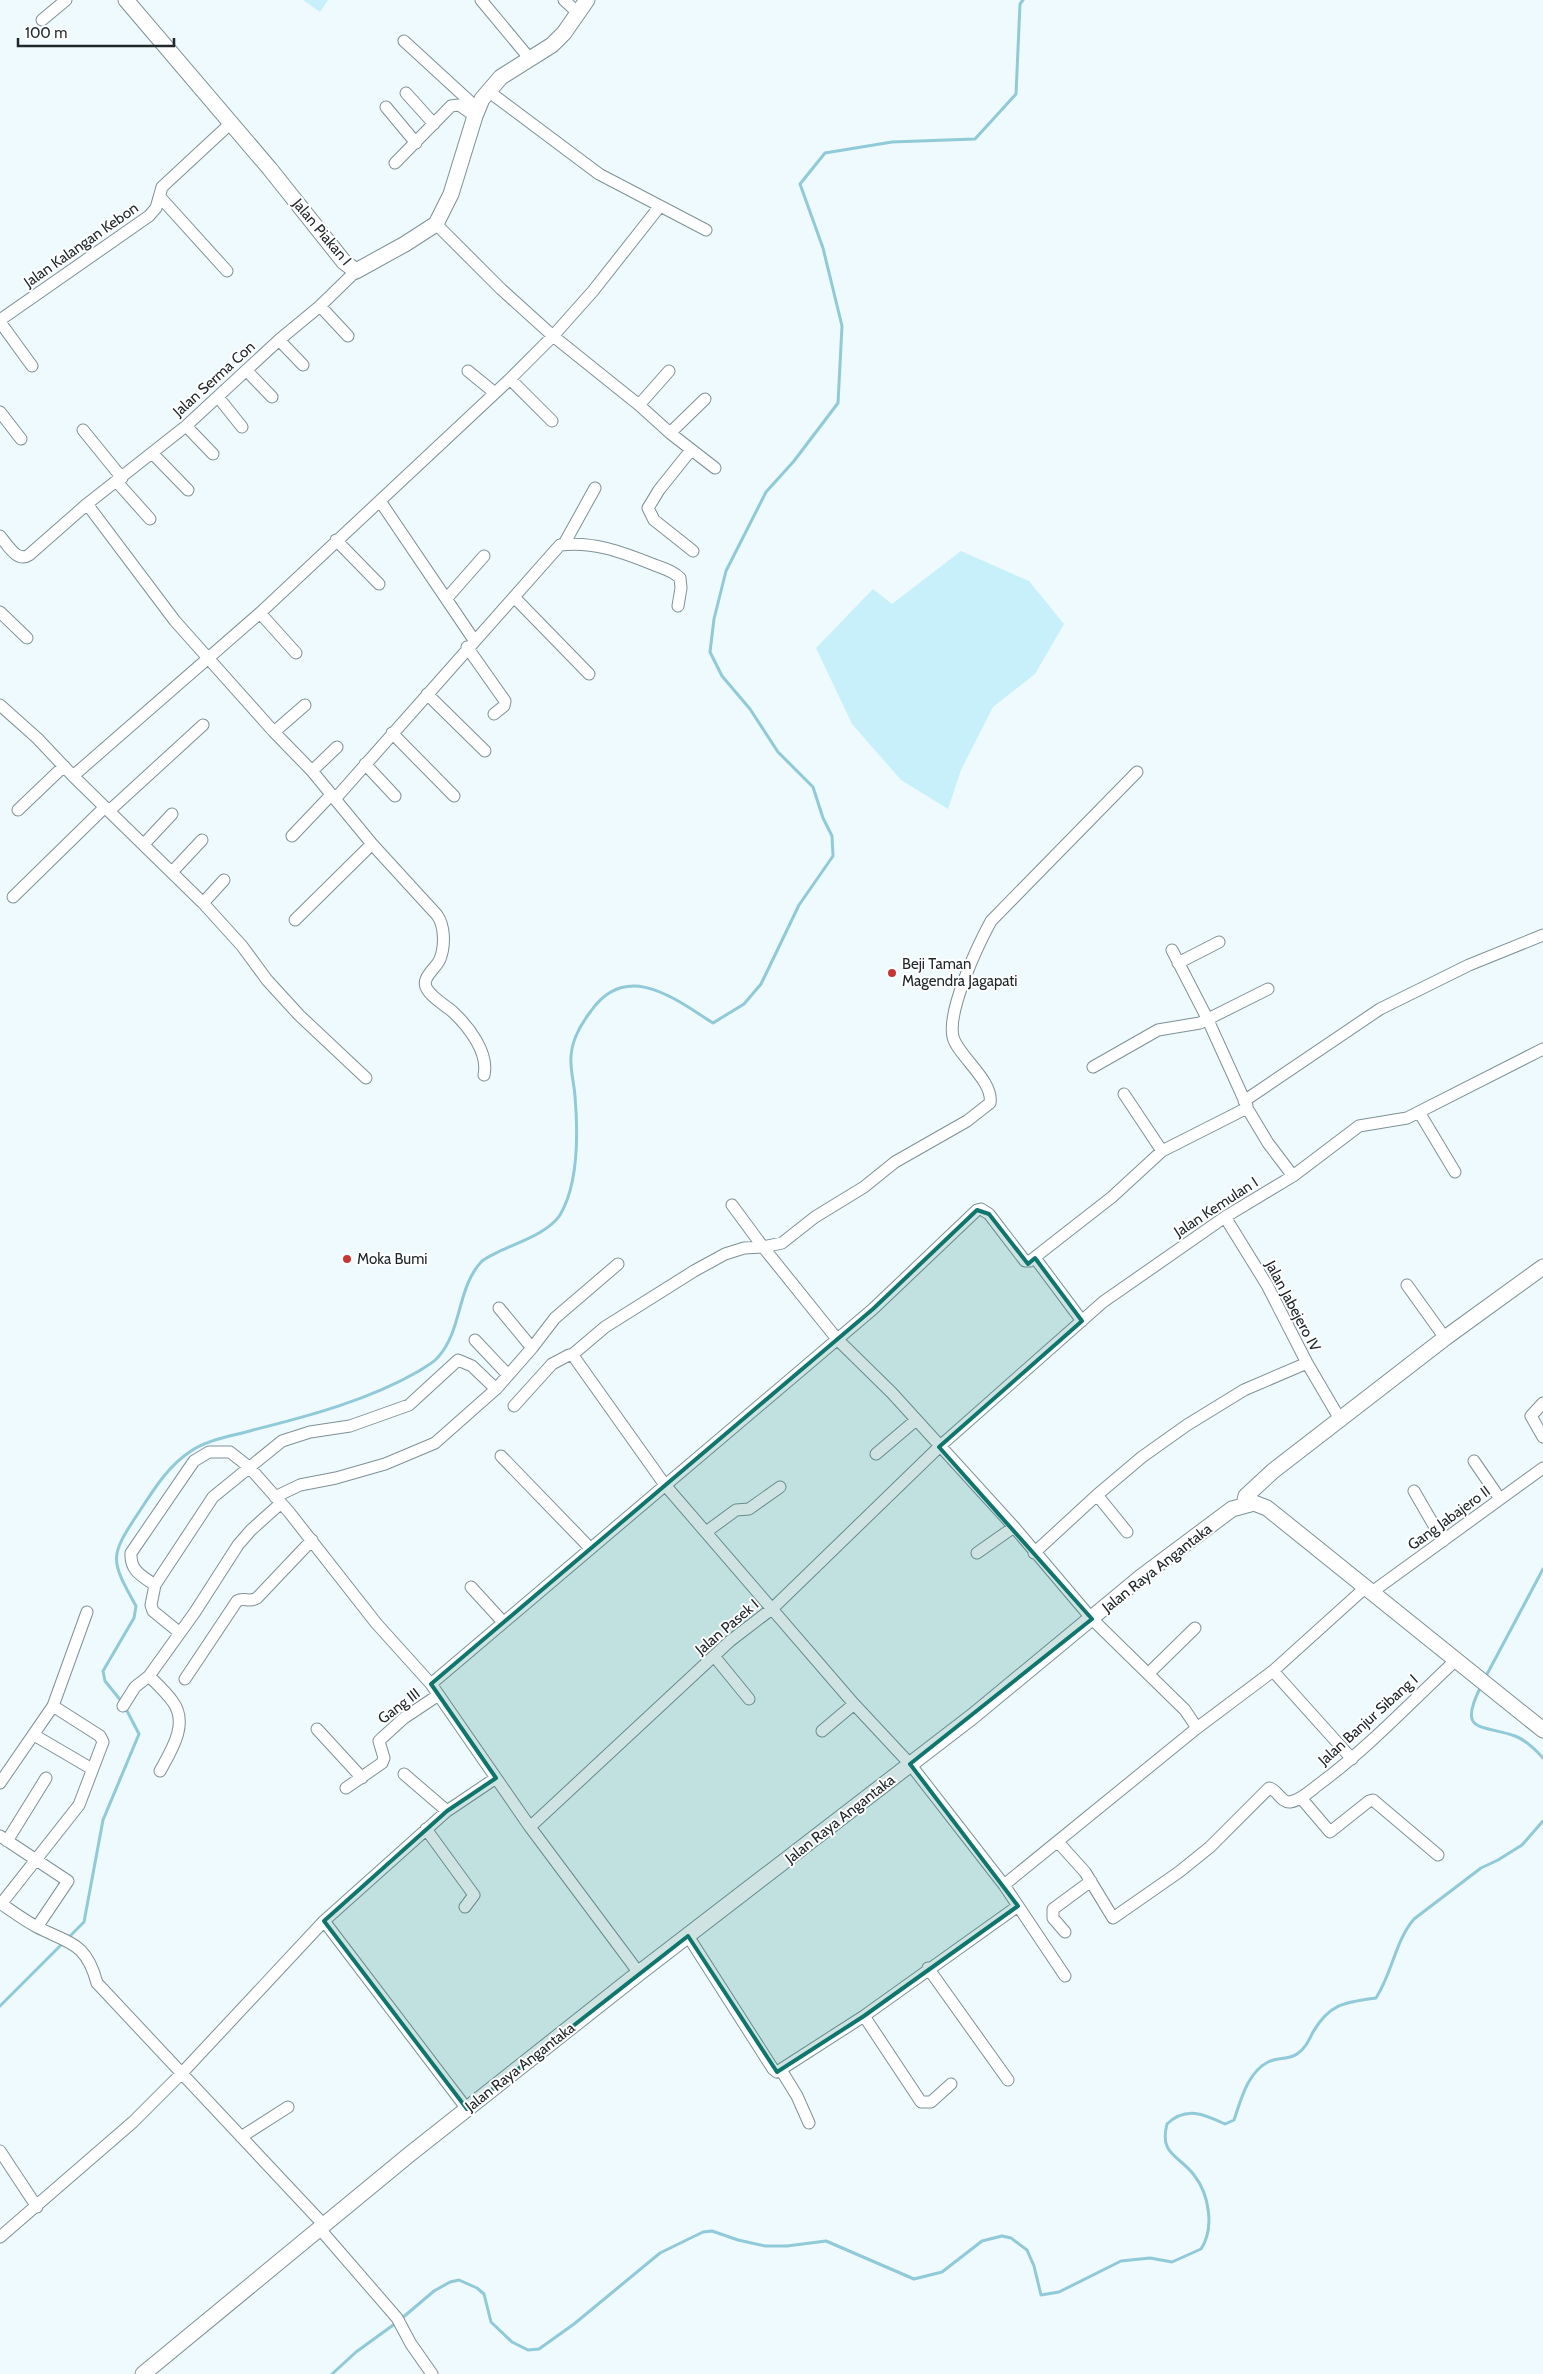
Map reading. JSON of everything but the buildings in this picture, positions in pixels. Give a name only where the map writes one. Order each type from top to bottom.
[{"type":"main road","name":"Jalan Piakan I","points":[[126,0],[231,123],[344,262],[356,270],[406,244],[436,224],[451,194],[476,112],[488,91],[501,77],[541,54],[558,39],[582,6]]},
{"type":"main road","points":[[1543,1267],[1337,1415],[1260,1482],[1246,1496],[1244,1505],[1254,1503],[1267,1508],[1369,1590],[1449,1666],[1470,1672],[1543,1730]]},
{"type":"main road","name":"Jalan Raya Angantaka","points":[[145,2373],[321,2226],[639,1973],[973,1716],[1149,1572],[1232,1509],[1244,1505]]},
{"type":"street","points":[[42,20],[66,0]]},
{"type":"street","points":[[481,0],[530,59]]},
{"type":"street","points":[[564,0],[582,6]]},
{"type":"street","points":[[404,41],[476,112]]},
{"type":"street","points":[[488,91],[600,174],[706,230]]},
{"type":"street","points":[[406,93],[434,124]]},
{"type":"street","points":[[395,163],[454,104],[476,112]]},
{"type":"street","points":[[386,107],[416,143]]},
{"type":"street","name":"Jalan Kalangan Kebon","points":[[0,321],[148,218],[156,208],[162,187],[231,123]]},
{"type":"street","points":[[160,197],[228,271]]},
{"type":"street","points":[[73,776],[142,714],[260,614],[336,540],[510,379],[554,336],[593,291],[660,206]]},
{"type":"street","points":[[436,224],[501,289],[554,336],[715,468]]},
{"type":"street","name":"Jalan Serma Con","points":[[10,549],[19,557],[26,558],[87,504],[153,454],[186,426],[278,340],[320,306],[356,270]]},
{"type":"street","points":[[320,306],[348,336]]},
{"type":"street","points":[[0,321],[32,366]]},
{"type":"street","points":[[278,340],[303,365]]},
{"type":"street","points":[[247,371],[272,397]]},
{"type":"street","points":[[468,371],[495,393]]},
{"type":"street","points":[[639,406],[669,371]]},
{"type":"street","points":[[510,379],[552,421]]},
{"type":"street","points":[[218,397],[242,427]]},
{"type":"street","points":[[670,433],[704,399]]},
{"type":"street","points":[[0,412],[21,439]]},
{"type":"street","points":[[186,426],[213,454]]},
{"type":"street","points":[[83,430],[150,519]]},
{"type":"street","points":[[691,450],[659,490],[648,508],[654,520],[693,551]]},
{"type":"street","points":[[153,454],[188,490]]},
{"type":"street","points":[[564,544],[595,488]]},
{"type":"street","points":[[380,501],[447,598],[471,644],[505,701],[504,706],[494,714]]},
{"type":"street","points":[[87,504],[157,600],[274,732],[312,770],[372,844],[442,922],[440,957],[425,980],[425,985],[431,994],[454,1013],[474,1038],[484,1057],[486,1066],[484,1075]]},
{"type":"street","points":[[0,536],[10,549],[0,556]]},
{"type":"street","points":[[336,540],[379,584]]},
{"type":"street","points":[[292,836],[365,764],[558,546],[564,544],[584,544],[616,549],[670,570],[680,578],[681,588],[678,606]]},
{"type":"street","points":[[447,598],[484,556]]},
{"type":"street","points":[[514,597],[589,674]]},
{"type":"street","points":[[0,612],[27,638]]},
{"type":"street","points":[[260,614],[296,653]]},
{"type":"street","points":[[427,694],[485,751]]},
{"type":"street","points":[[0,705],[37,738],[73,776],[203,903],[299,1015],[366,1078]]},
{"type":"street","points":[[274,732],[305,706]]},
{"type":"street","points":[[13,897],[107,809],[203,724]]},
{"type":"street","points":[[392,733],[454,796]]},
{"type":"street","points":[[312,770],[337,747]]},
{"type":"street","points":[[365,764],[396,796]]},
{"type":"street","points":[[18,810],[64,766]]},
{"type":"street","points":[[514,1406],[552,1364],[572,1355],[605,1327],[638,1305],[672,1287],[694,1271],[725,1254],[744,1248],[763,1248],[782,1243],[815,1217],[864,1187],[895,1162],[967,1121],[990,1103],[990,1096],[973,1065],[956,1043],[953,1034],[953,1020],[957,1001],[978,944],[991,921],[1137,772]]},
{"type":"street","points":[[144,844],[172,814]]},
{"type":"street","points":[[172,872],[202,840]]},
{"type":"street","points":[[295,920],[372,844]]},
{"type":"street","points":[[203,903],[224,880]]},
{"type":"street","points":[[431,1684],[873,1309],[976,1210],[980,1209],[989,1214],[1025,1260],[1035,1258],[1112,1197],[1162,1151],[1246,1104],[1380,1009],[1469,965],[1543,935]]},
{"type":"street","points":[[1178,963],[1219,942]]},
{"type":"street","points":[[1172,950],[1207,1018],[1246,1104],[1268,1143],[1293,1176]]},
{"type":"street","points":[[1093,1067],[1158,1030],[1195,1024],[1268,989]]},
{"type":"street","name":"Jalan Kemulan I","points":[[939,1447],[1103,1302],[1225,1217],[1293,1176],[1359,1126],[1400,1120],[1420,1112],[1543,1049]]},
{"type":"street","points":[[1124,1094],[1162,1151]]},
{"type":"street","points":[[1420,1112],[1455,1172]]},
{"type":"street","points":[[732,1205],[763,1248],[837,1339],[892,1393],[939,1447],[1014,1527],[1034,1553],[1092,1619],[1184,1710],[1197,1728]]},
{"type":"street","name":"Jalan Jabejero IV","points":[[1225,1217],[1268,1285],[1307,1363],[1337,1415]]},
{"type":"street","points":[[1035,1258],[1082,1320]]},
{"type":"street","points":[[123,1706],[135,1686],[149,1676],[250,1530],[285,1508],[300,1485],[336,1478],[385,1464],[435,1443],[496,1389],[555,1318],[618,1264]]},
{"type":"street","points":[[1407,1285],[1445,1338]]},
{"type":"street","points":[[498,1308],[532,1348]]},
{"type":"street","points":[[475,1340],[508,1375]]},
{"type":"street","points":[[572,1355],[665,1485],[774,1608],[854,1704],[910,1764],[1004,1885],[1065,1976]]},
{"type":"street","points":[[180,1633],[154,1611],[151,1605],[155,1585],[213,1497],[249,1467],[287,1439],[310,1432],[350,1426],[409,1405],[458,1360],[472,1366],[496,1389]]},
{"type":"street","points":[[1034,1553],[1142,1457],[1206,1412],[1244,1390],[1307,1363]]},
{"type":"street","points":[[1543,1403],[1531,1416],[1543,1437]]},
{"type":"street","points":[[876,1454],[916,1420]]},
{"type":"street","name":"Jalan Pasek I","points":[[530,1827],[714,1656],[774,1608],[939,1447]]},
{"type":"street","points":[[155,1585],[137,1574],[133,1568],[131,1553],[194,1461],[209,1452],[226,1451],[239,1458],[285,1508],[376,1623],[431,1684],[530,1827],[639,1973]]},
{"type":"street","points":[[501,1456],[590,1548]]},
{"type":"street","points":[[1474,1461],[1500,1499]]},
{"type":"street","name":"Gang Jabajero II","points":[[1004,1885],[1197,1728],[1273,1670],[1369,1590],[1443,1541],[1543,1468]]},
{"type":"street","points":[[706,1532],[736,1510],[749,1509],[780,1487]]},
{"type":"street","points":[[1414,1491],[1443,1541]]},
{"type":"street","points":[[1097,1495],[1127,1532]]},
{"type":"street","points":[[977,1553],[1014,1527]]},
{"type":"street","points":[[185,1680],[237,1601],[242,1599],[250,1601],[257,1598],[312,1540]]},
{"type":"street","points":[[471,1587],[503,1622]]},
{"type":"street","points":[[0,1783],[53,1706],[87,1612]]},
{"type":"street","points":[[1148,1674],[1195,1628]]},
{"type":"street","points":[[714,1656],[749,1699]]},
{"type":"street","name":"Jalan Banjur Sibang I","points":[[1091,1881],[1113,1918],[1169,1880],[1194,1860],[1269,1788],[1274,1789],[1286,1802],[1301,1798],[1352,1759],[1449,1666]]},
{"type":"street","points":[[1273,1670],[1352,1759]]},
{"type":"street","points":[[149,1676],[173,1701],[179,1722],[176,1741],[160,1771]]},
{"type":"street","name":"Gang III","points":[[362,1778],[384,1760],[380,1741],[404,1718],[438,1696]]},
{"type":"street","points":[[822,1730],[854,1704]]},
{"type":"street","points":[[53,1706],[103,1738],[79,1805],[35,1858],[1,1904],[37,1927],[63,1937],[91,1962],[97,1983],[241,2137],[321,2226],[397,2318],[432,2374]]},
{"type":"street","points":[[317,1728],[362,1778],[346,1788]]},
{"type":"street","points":[[34,1735],[92,1769]]},
{"type":"street","points":[[404,1774],[446,1811]]},
{"type":"street","points":[[37,1927],[68,1881],[3,1838],[46,1778]]},
{"type":"street","points":[[0,2237],[133,2122],[182,2073],[324,1920],[446,1811],[496,1778]]},
{"type":"street","points":[[1301,1798],[1330,1832],[1370,1800],[1373,1800],[1438,1855]]},
{"type":"street","points":[[426,1829],[470,1888],[473,1897],[465,1907]]},
{"type":"street","points":[[1058,1842],[1068,1850],[1091,1881],[1053,1909],[1053,1918],[1064,1932]]},
{"type":"street","points":[[688,1936],[773,2069],[777,2072],[864,2016],[928,1968],[1018,1906]]},
{"type":"street","points":[[324,1920],[467,2109]]},
{"type":"street","points":[[928,1968],[1008,2080]]},
{"type":"street","points":[[864,2016],[921,2102],[931,2102],[951,2084]]},
{"type":"street","points":[[781,2070],[797,2096],[809,2123]]},
{"type":"street","points":[[241,2137],[288,2107]]},
{"type":"street","points":[[0,2151],[37,2206]]},
{"type":"highlighted area","points":[[977,1210],[989,1214],[1028,1264],[1035,1258],[1082,1321],[939,1447],[1092,1619],[910,1764],[1018,1906],[864,2016],[777,2072],[688,1936],[467,2109],[324,1921],[447,1811],[496,1778],[431,1684],[873,1309]]},
{"type":"shaded area","points":[[303,0],[328,0],[320,12]]},
{"type":"shaded area","points":[[961,551],[1029,581],[1064,624],[1035,674],[993,707],[961,770],[948,809],[901,780],[852,724],[816,648],[873,589],[892,604]]},
{"type":"waterway","points":[[122,1702],[105,1681],[103,1671],[134,1618],[136,1606],[121,1578],[117,1558],[118,1549],[129,1527],[168,1471],[191,1451],[205,1444],[221,1438],[317,1413],[359,1399],[400,1381],[435,1361],[452,1334],[468,1283],[482,1261],[541,1232],[555,1221],[566,1202],[574,1173],[577,1141],[571,1056],[578,1032],[591,1011],[605,996],[620,988],[635,986],[667,995],[713,1023],[744,1004],[761,984],[799,905],[833,856],[832,836],[823,818],[813,787],[778,752],[750,709],[722,676],[710,652],[714,619],[726,571],[766,492],[794,461],[838,403],[842,326],[823,248],[800,184],[825,153],[892,142],[975,139],[1016,94],[1020,4],[1023,0]]},
{"type":"waterway","points":[[1485,1678],[1543,1569]]},
{"type":"waterway","points":[[1481,1686],[1471,1712],[1472,1720],[1483,1728],[1519,1738],[1530,1745],[1543,1758]]},
{"type":"waterway","points":[[68,1938],[84,1922],[103,1820],[139,1734],[125,1707]]},
{"type":"waterway","points":[[401,2319],[434,2291],[450,2282],[459,2280],[477,2288],[484,2294],[491,2322],[512,2342],[528,2350],[539,2349],[574,2324],[660,2253],[703,2232],[712,2231],[738,2240],[765,2246],[787,2246],[826,2241],[914,2279],[942,2272],[982,2241],[1002,2236],[1011,2238],[1027,2250],[1034,2266],[1041,2295],[1059,2292],[1121,2261],[1150,2258],[1172,2262],[1201,2249],[1208,2231],[1209,2221],[1206,2201],[1199,2183],[1188,2168],[1168,2148],[1165,2134],[1167,2124],[1174,2118],[1188,2113],[1210,2117],[1225,2124],[1234,2120],[1250,2080],[1261,2067],[1272,2060],[1294,2056],[1300,2052],[1319,2022],[1332,2010],[1347,2003],[1376,1998],[1386,1979],[1402,1937],[1414,1919],[1481,1868],[1522,1845],[1543,1821]]},
{"type":"waterway","points":[[0,2006],[64,1942]]},
{"type":"waterway","points":[[332,2374],[356,2352],[396,2323]]},
{"type":"place","name":"Beji Taman Magendra Jagapati","points":[[892,973]]},
{"type":"place","name":"Moka Bumi","points":[[347,1259]]}]
